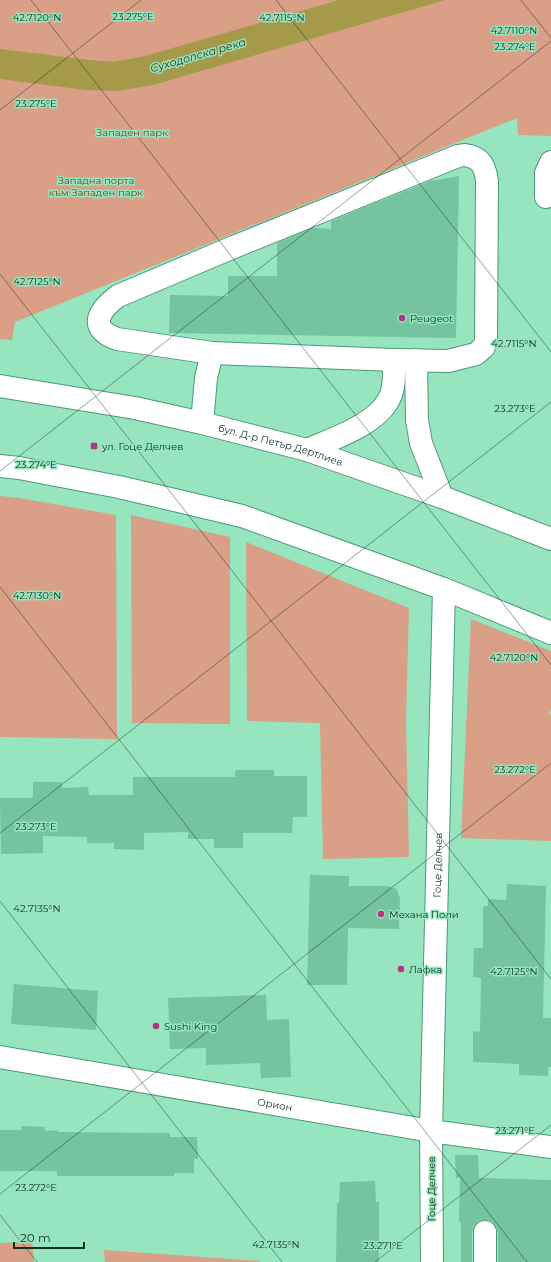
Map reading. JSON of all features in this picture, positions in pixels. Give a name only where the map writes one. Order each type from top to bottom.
[{"type":"street","points":[[464,154],[471,156],[479,160],[485,169],[487,181],[486,340],[484,347],[476,354],[465,358],[448,361],[394,360],[212,353],[117,339],[108,336],[102,330],[98,321],[99,315],[109,302],[125,292],[458,156],[464,154]]},
{"type":"street","points":[[546,197],[546,173],[551,162]]},
{"type":"street","points":[[202,422],[206,378],[212,353]]},
{"type":"street","points":[[307,450],[354,430],[379,413],[390,399],[394,380],[394,360]]},
{"type":"street","points":[[416,360],[417,420],[421,442],[442,497]]},
{"type":"street","name":"бул. Д-р Петър Дертлиев","points":[[0,386],[135,408],[202,422],[307,450],[442,497],[551,539]]},
{"type":"street","points":[[0,466],[19,468],[118,487],[242,516],[444,589],[551,633]]},
{"type":"street","name":"Гоце Делчев","points":[[432,1262],[431,1131],[444,589]]},
{"type":"street","name":"Орион","points":[[0,1057],[431,1131],[551,1147]]},
{"type":"street","points":[[485,1232],[485,1262]]},
{"type":"green space","name":"Западен парк","points":[[0,0],[551,0],[551,136],[518,135],[517,118],[15,322],[12,340],[0,339]]},
{"type":"green space","points":[[0,496],[116,515],[117,739],[0,737]]},
{"type":"green space","points":[[131,515],[230,537],[230,724],[132,723]]},
{"type":"green space","points":[[246,542],[409,608],[406,721],[409,857],[323,859],[320,723],[247,721]]},
{"type":"green space","points":[[471,619],[551,651],[551,711],[549,712],[551,716],[551,841],[461,838]]},
{"type":"green space","points":[[32,1242],[34,1262],[0,1262],[0,1243]]},
{"type":"green space","points":[[104,1250],[260,1261],[260,1262],[105,1262]]},
{"type":"water","name":"Суходолска река","points":[[339,0],[445,0],[153,85],[117,91],[86,90],[0,79],[0,49],[114,62],[145,56]]},
{"type":"building","points":[[459,176],[456,338],[169,333],[170,295],[228,296],[228,276],[277,276],[277,243],[313,228],[331,229],[331,221],[430,181]]},
{"type":"building","points":[[235,770],[274,770],[274,776],[307,776],[307,817],[293,817],[292,833],[243,833],[243,848],[214,848],[214,839],[188,839],[188,832],[144,833],[144,850],[114,849],[114,843],[87,843],[87,837],[43,836],[43,853],[1,854],[0,798],[33,798],[33,782],[62,782],[62,788],[88,787],[89,795],[133,795],[133,777],[235,777]]},
{"type":"building","points":[[310,875],[349,876],[349,886],[388,886],[397,889],[400,899],[399,929],[348,928],[347,985],[307,985]]},
{"type":"building","points":[[507,884],[546,886],[543,1018],[551,1018],[551,1067],[548,1067],[548,1076],[519,1075],[519,1064],[473,1062],[473,1031],[480,1032],[481,978],[473,977],[474,948],[483,948],[483,906],[488,906],[488,899],[506,900]]},
{"type":"building","points":[[14,984],[98,991],[96,1030],[11,1024]]},
{"type":"building","points":[[266,995],[267,1020],[289,1019],[291,1077],[261,1078],[260,1063],[206,1065],[206,1048],[170,1049],[168,998]]},
{"type":"building","points":[[22,1126],[45,1127],[45,1131],[58,1130],[57,1132],[170,1133],[170,1137],[197,1137],[198,1159],[194,1159],[194,1173],[174,1173],[174,1176],[57,1176],[57,1171],[0,1171],[0,1130],[21,1130]]},
{"type":"building","points":[[455,1155],[478,1155],[479,1178],[551,1180],[551,1262],[498,1262],[498,1232],[492,1221],[485,1220],[479,1221],[474,1226],[472,1232],[472,1262],[461,1262],[461,1222],[459,1222],[460,1178],[456,1178]]},
{"type":"building","points":[[375,1181],[376,1202],[379,1202],[379,1262],[336,1262],[337,1203],[339,1203],[340,1182]]},
{"type":"place","name":"Peugeot","points":[[402,318]]},
{"type":"place","name":"ул. Гоце Делчев","points":[[94,446]]},
{"type":"place","name":"Механа Поли","points":[[381,914]]},
{"type":"place","name":"Лафка","points":[[401,969]]},
{"type":"place","name":"Sushi King","points":[[156,1026]]},
{"type":"park label","name":"Западна порта към Западен парк","points":[[96,186]]}]
